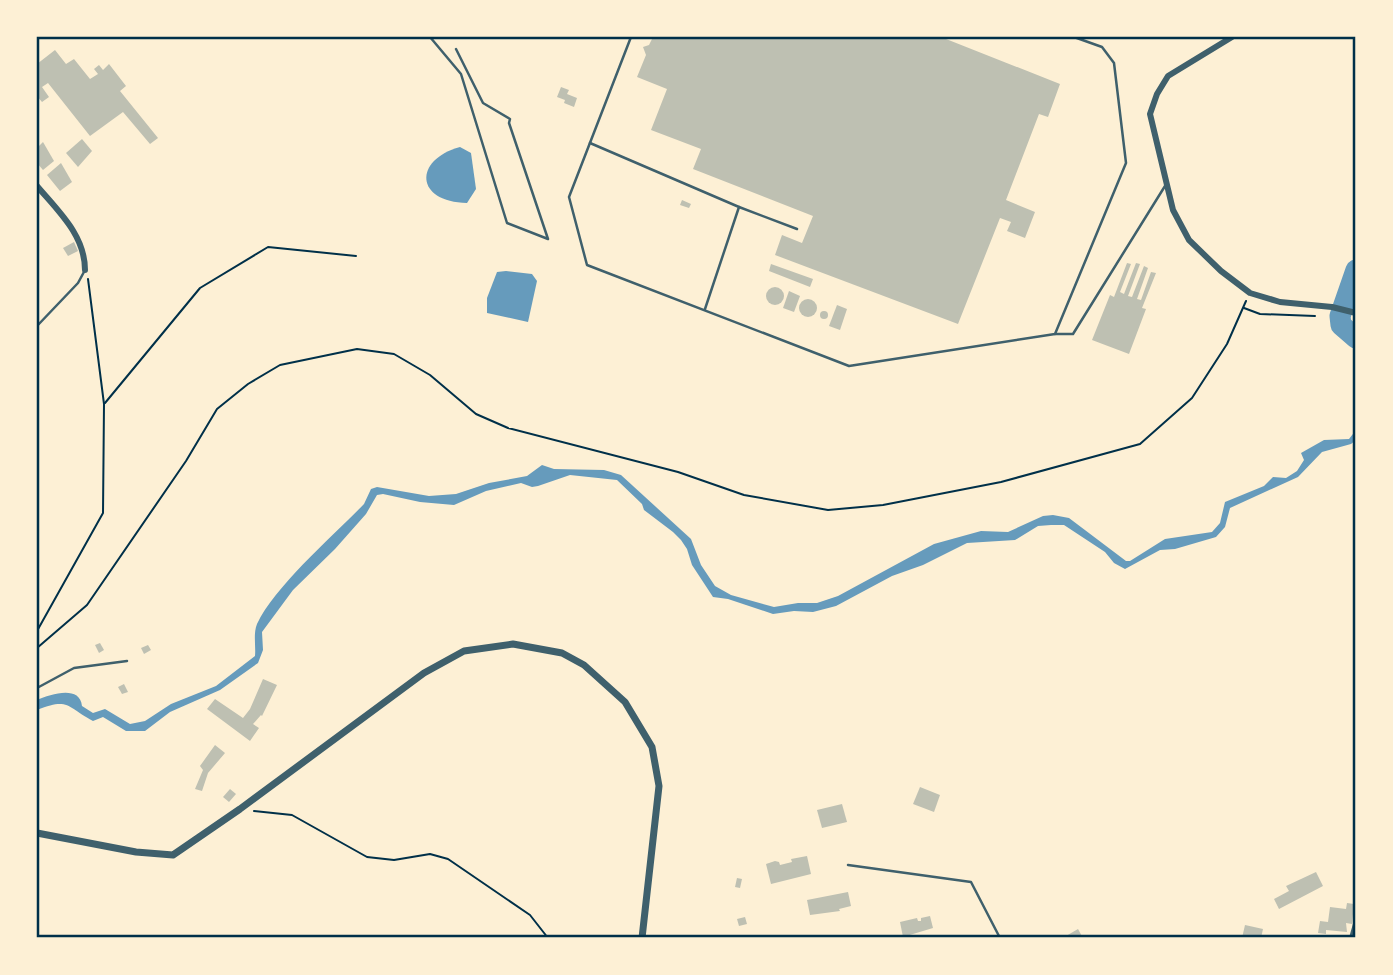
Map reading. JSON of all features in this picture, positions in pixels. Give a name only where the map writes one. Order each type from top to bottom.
[{"type":"street","points":[[1232,37],[1168,76],[1157,94],[1150,114],[1172,210],[1189,240],[1221,271],[1250,293],[1280,302],[1332,307],[1356,313]]},
{"type":"street","points":[[37,186],[76,234],[85,256],[85,270]]},
{"type":"street","points":[[37,833],[136,852],[173,855],[424,673],[464,651],[513,644],[562,653],[584,665],[625,702],[652,747],[659,786],[642,938]]},
{"type":"street","points":[[1352,938],[1356,924]]},
{"type":"lane","points":[[430,37],[461,74],[507,223],[548,239],[509,123],[510,119],[483,103],[456,49]]},
{"type":"lane","points":[[631,37],[569,197],[587,265],[849,366],[1055,334],[1073,334],[1167,184]]},
{"type":"lane","points":[[1055,334],[1126,163],[1114,63],[1102,47],[1074,37]]},
{"type":"lane","points":[[590,143],[739,208],[797,229]]},
{"type":"lane","points":[[704,310],[739,208]]},
{"type":"lane","points":[[37,326],[78,283],[85,270]]},
{"type":"lane","points":[[37,688],[74,668],[127,661]]},
{"type":"lane","points":[[848,865],[971,881],[1000,938]]},
{"type":"path","points":[[104,404],[200,288],[268,247],[356,256]]},
{"type":"path","points":[[37,631],[103,513],[104,404],[88,276],[85,270]]},
{"type":"path","points":[[37,648],[87,605],[186,461],[217,410],[248,384],[281,365],[357,349],[394,355],[430,375],[476,414],[508,428],[678,472],[744,495],[828,510],[883,505],[1001,482],[1140,444],[1192,398],[1227,344],[1250,293]]},
{"type":"path","points":[[1243,308],[1260,314],[1314,316]]},
{"type":"path","points":[[240,809],[292,815],[367,857],[394,860],[430,854],[448,859],[530,915],[548,938]]},
{"type":"water","points":[[460,147],[471,153],[476,189],[467,203],[437,196],[426,180],[434,161]]},
{"type":"water","points":[[497,272],[532,274],[537,281],[528,322],[487,313],[487,298]]},
{"type":"water","points":[[1356,430],[1356,440],[1351,444],[1322,452],[1298,477],[1230,508],[1225,527],[1216,537],[1175,549],[1160,550],[1125,569],[1064,525],[1038,526],[1015,540],[967,543],[923,565],[892,576],[836,606],[813,612],[773,614],[728,599],[713,597],[692,565],[681,540],[644,510],[642,504],[617,480],[570,475],[538,486],[521,483],[486,491],[454,505],[377,495],[366,514],[293,590],[262,632],[263,650],[258,663],[220,690],[170,712],[145,731],[126,731],[103,717],[93,721],[62,704],[37,710],[37,700],[71,693],[80,699],[82,706],[93,713],[105,709],[130,724],[145,721],[171,704],[216,686],[255,656],[256,628],[265,609],[321,546],[364,504],[371,489],[377,487],[429,496],[456,494],[489,483],[527,476],[542,465],[554,469],[604,470],[621,475],[691,539],[701,565],[715,586],[731,595],[774,607],[817,603],[838,596],[934,544],[981,531],[1008,532],[1043,516],[1069,518],[1126,561],[1130,561],[1165,539],[1212,532],[1220,523],[1225,502],[1264,486],[1273,477],[1286,478],[1297,471],[1304,460],[1301,453],[1324,440],[1349,439]]},
{"type":"building","points":[[653,37],[941,37],[1060,84],[1048,117],[1039,114],[1006,200],[1035,212],[1025,238],[1007,231],[1011,222],[1000,218],[958,324],[775,255],[782,235],[802,243],[813,216],[693,169],[701,149],[651,130],[667,89],[637,77],[646,55],[643,47],[649,45]]},
{"type":"building","points":[[55,50],[66,64],[74,59],[90,79],[98,74],[94,69],[99,65],[103,70],[109,64],[126,86],[120,91],[158,138],[150,144],[123,112],[90,136],[48,83],[42,87],[49,97],[42,102],[37,96],[37,64]]},
{"type":"building","points":[[561,87],[569,90],[567,94],[577,98],[574,107],[557,97]]},
{"type":"building","points":[[82,139],[92,151],[78,167],[66,153]]},
{"type":"building","points":[[43,142],[54,161],[43,170],[37,163],[37,148]]},
{"type":"building","points":[[61,163],[72,182],[60,191],[47,175]]},
{"type":"building","points":[[682,200],[691,204],[689,208],[680,205]]},
{"type":"building","points":[[74,242],[78,251],[68,256],[63,248]]},
{"type":"building","points":[[1127,263],[1131,264],[1120,292],[1124,294],[1136,263],[1140,264],[1128,296],[1132,297],[1144,266],[1148,268],[1137,299],[1141,300],[1151,272],[1156,273],[1142,308],[1146,309],[1129,354],[1092,340],[1110,295],[1114,297]]},
{"type":"building","points":[[771,264],[813,279],[810,287],[769,271]]},
{"type":"building","points":[[775,287],[781,290],[784,296],[781,302],[775,305],[769,302],[766,296],[769,290]]},
{"type":"building","points":[[789,291],[800,296],[794,312],[783,308]]},
{"type":"building","points":[[808,299],[814,302],[817,308],[814,314],[808,317],[802,314],[799,308],[802,302]]},
{"type":"building","points":[[837,305],[847,309],[840,330],[829,326]]},
{"type":"building","points":[[824,311],[828,315],[824,319],[820,315]]},
{"type":"building","points":[[100,643],[104,650],[99,653],[95,645]]},
{"type":"building","points":[[148,645],[151,650],[144,654],[141,648]]},
{"type":"building","points":[[263,679],[277,685],[262,716],[253,724],[259,728],[250,741],[207,709],[215,699],[243,718],[250,709]]},
{"type":"building","points":[[124,684],[128,692],[122,694],[118,687]]},
{"type":"building","points":[[215,745],[225,753],[208,773],[202,791],[195,789],[203,770],[200,766]]},
{"type":"building","points":[[920,787],[940,795],[934,812],[913,804]]},
{"type":"building","points":[[230,789],[236,794],[229,802],[223,797]]},
{"type":"building","points":[[842,804],[847,822],[822,828],[817,810]]},
{"type":"building","points":[[807,856],[811,874],[771,884],[766,864],[775,861],[780,865],[792,862],[791,859]]},
{"type":"building","points":[[1316,872],[1323,886],[1279,909],[1274,899],[1289,891],[1286,886]]},
{"type":"building","points":[[737,878],[742,879],[740,888],[735,887]]},
{"type":"building","points":[[848,892],[851,906],[839,909],[840,911],[810,915],[807,900]]},
{"type":"building","points":[[1347,903],[1354,904],[1352,924],[1346,923],[1347,932],[1326,930],[1326,934],[1318,933],[1320,921],[1328,922],[1330,907],[1346,909]]},
{"type":"building","points":[[930,916],[933,928],[903,937],[900,922],[917,918],[921,921],[921,918]]},
{"type":"building","points":[[745,917],[747,924],[739,926],[737,919]]},
{"type":"building","points":[[1245,925],[1263,929],[1261,938],[1242,938]]},
{"type":"building","points":[[1078,929],[1083,938],[1067,938],[1066,936]]},
{"type":"waterway","points":[[1356,270],[1340,316],[1341,325],[1356,338]]}]
